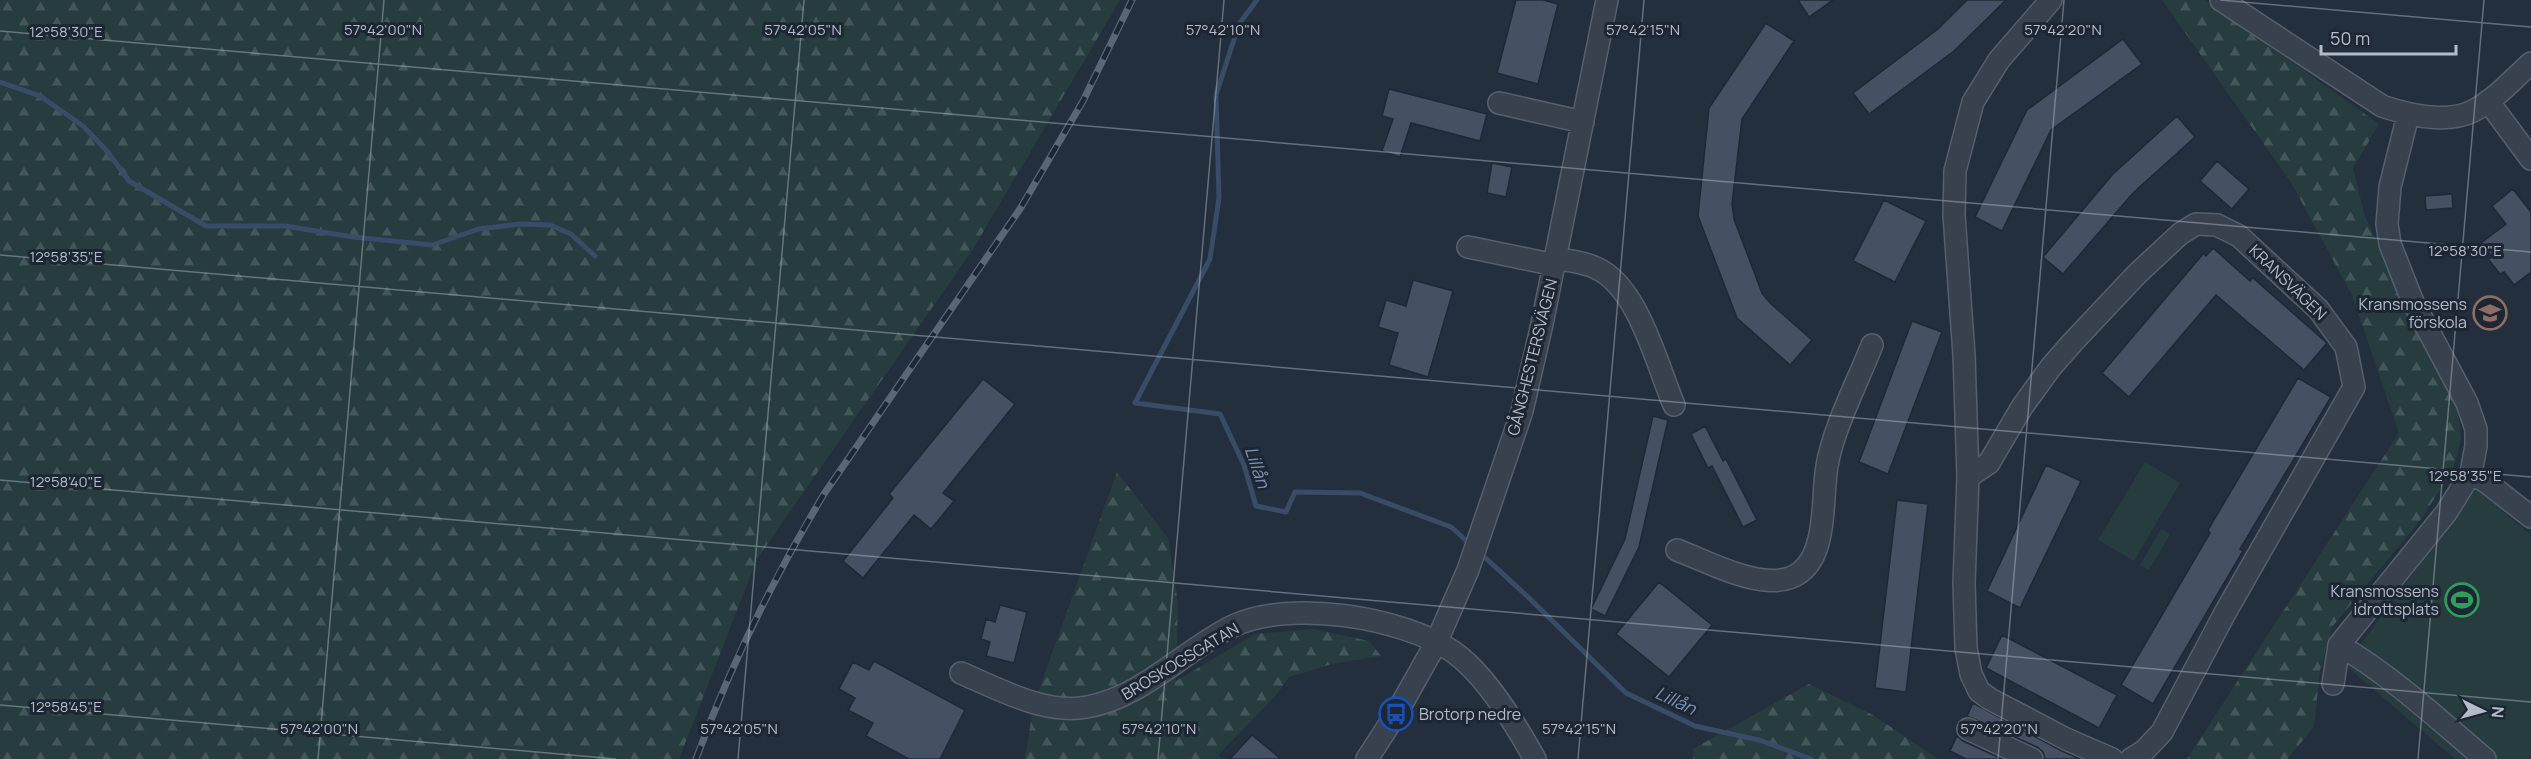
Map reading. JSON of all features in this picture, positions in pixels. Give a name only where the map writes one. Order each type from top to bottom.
[{"type":"street","name":"GÅNGHESTERSVÄGEN","points":[[1367,759],[1396,714],[1436,643],[1467,570],[1522,411],[1555,262],[1607,0]]},
{"type":"street","points":[[2051,0],[1999,60],[1973,102],[1955,171],[1954,215],[1964,355],[1968,477],[1964,583],[1966,648],[1971,674],[1978,691],[2066,739],[2112,759]]},
{"type":"street","points":[[2221,0],[2382,106],[2408,116],[2434,118],[2472,112],[2531,63]]},
{"type":"street","points":[[2488,101],[2531,159]]},
{"type":"street","points":[[1499,103],[1583,122]]},
{"type":"street","points":[[2333,684],[2339,645],[2446,513],[2470,472],[2476,446],[2476,429],[2467,403],[2412,300],[2390,244],[2387,224],[2390,187],[2408,116]]},
{"type":"street","name":"KRANSVÄGEN","points":[[1968,477],[1989,463],[2022,407],[2072,343],[2137,274],[2180,234],[2196,224],[2217,225],[2239,236],[2318,309],[2346,347],[2354,387],[2226,612],[2162,732],[2144,751],[2131,759]]},
{"type":"street","points":[[1468,247],[1596,267],[1615,280],[1639,316],[1674,405]]},
{"type":"street","points":[[1677,550],[1740,574],[1772,582],[1795,578],[1806,570],[1814,557],[1819,539],[1827,466],[1833,444],[1872,345]]},
{"type":"street","points":[[2470,472],[2531,516]]},
{"type":"street","name":"BROSKOGSGATAN","points":[[961,673],[1032,702],[1086,708],[1119,698],[1234,626],[1272,615],[1335,614],[1383,623],[1411,632],[1452,651],[1488,687],[1516,725],[1535,759]]},
{"type":"street","points":[[2339,645],[2381,674],[2485,759]]},
{"type":"street","points":[[1968,729],[2032,759]]},
{"type":"green space","points":[[0,0],[1120,0],[973,249],[757,559],[679,759],[0,759]]},
{"type":"green space","points":[[2162,0],[2204,0],[2379,124],[2353,168],[2365,217],[2457,405],[2461,439],[2453,469],[2422,518],[2332,627],[2320,670],[2314,727],[2287,759],[2187,759],[2399,433],[2352,295],[2292,184]]},
{"type":"green space","points":[[2145,462],[2180,483],[2134,561],[2098,540]]},
{"type":"green space","points":[[1117,472],[1168,538],[1178,604],[1176,681],[1255,634],[1314,629],[1369,641],[1381,656],[1332,664],[1289,677],[1277,694],[1218,755],[1222,759],[1025,759],[1033,708]]},
{"type":"green space","name":"Kransmossens idrottsplats","points":[[2476,489],[2531,535],[2531,759],[2455,759],[2345,665]]},
{"type":"green space","points":[[2161,529],[2170,534],[2149,570],[2140,565]]},
{"type":"green space","points":[[1809,684],[1873,715],[1938,759],[1693,759],[1693,749]]},
{"type":"building","points":[[1516,0],[1543,0],[1558,4],[1538,84],[1497,73]]},
{"type":"building","points":[[1798,0],[1833,0],[1809,17]]},
{"type":"building","points":[[1967,0],[2006,0],[1954,51],[1869,114],[1853,93],[1938,29]]},
{"type":"building","points":[[1766,23],[1794,41],[1742,119],[1732,204],[1734,219],[1762,293],[1770,303],[1812,340],[1790,365],[1737,318],[1698,216],[1709,108]]},
{"type":"building","points":[[2123,39],[2142,64],[2051,130],[2002,231],[1975,217],[2027,110]]},
{"type":"building","points":[[1389,89],[1487,114],[1480,141],[1411,123],[1400,157],[1382,151],[1393,119],[1382,116]]},
{"type":"building","points":[[2177,116],[2195,137],[2133,193],[2063,274],[2043,257],[2113,174]]},
{"type":"building","points":[[2217,161],[2249,189],[2232,209],[2200,181]]},
{"type":"building","points":[[1492,163],[1512,167],[1506,197],[1487,193]]},
{"type":"building","points":[[2513,189],[2531,212],[2531,272],[2514,285],[2504,272],[2500,274],[2488,259],[2492,257],[2481,243],[2506,224],[2492,206]]},
{"type":"building","points":[[2452,194],[2453,208],[2426,210],[2425,196]]},
{"type":"building","points":[[1884,200],[1926,221],[1895,282],[1853,261]]},
{"type":"building","points":[[2213,248],[2250,281],[2253,278],[2327,343],[2304,370],[2216,295],[2129,397],[2102,373],[2203,254],[2206,256]]},
{"type":"building","points":[[1413,280],[1453,291],[1428,377],[1389,365],[1398,333],[1378,327],[1386,300],[1406,306]]},
{"type":"building","points":[[1912,321],[1942,332],[1888,474],[1859,462]]},
{"type":"building","points":[[2298,378],[2331,397],[2240,549],[2243,551],[2153,704],[2121,685],[2210,533],[2208,530]]},
{"type":"building","points":[[983,379],[1015,404],[943,493],[954,501],[931,529],[914,515],[863,578],[843,561],[893,498],[889,494]]},
{"type":"building","points":[[1653,416],[1668,420],[1639,547],[1605,616],[1591,609],[1625,539]]},
{"type":"building","points":[[1705,426],[1723,461],[1726,459],[1757,520],[1743,527],[1712,466],[1708,468],[1691,434]]},
{"type":"building","points":[[2046,465],[2081,481],[2020,608],[1987,591]]},
{"type":"building","points":[[1897,500],[1928,504],[1906,692],[1875,688]]},
{"type":"building","points":[[1659,582],[1712,625],[1669,677],[1616,634]]},
{"type":"building","points":[[1000,605],[1027,612],[1014,663],[986,656],[990,642],[981,639],[986,619],[995,622]]},
{"type":"building","points":[[2002,635],[2117,695],[2099,728],[1986,668]]},
{"type":"building","points":[[874,661],[965,710],[940,759],[909,759],[866,736],[873,723],[848,710],[855,698],[839,689],[853,662],[869,670]]},
{"type":"building","points":[[1973,703],[2080,759],[2045,759],[2043,752],[2037,747],[1967,716]]},
{"type":"building","points":[[1252,735],[1281,759],[1230,759]]},
{"type":"building","points":[[1957,736],[2002,759],[1966,759],[1950,751]]},
{"type":"waterway","name":"Lillån","points":[[1257,0],[1239,24],[1216,95],[1219,198],[1210,259],[1135,403],[1220,414],[1244,465],[1256,506],[1286,512],[1295,492],[1360,493],[1451,527],[1470,544]]},
{"type":"waterway","points":[[0,82],[40,96],[83,126],[107,151],[129,181],[206,226],[285,226],[353,237],[432,245],[479,229],[521,224],[550,225],[571,234],[595,256]]},
{"type":"waterway","name":"Lillån","points":[[1479,552],[1626,693],[1695,726],[1759,740],[1811,759]]},
{"type":"railway","points":[[696,759],[738,657],[805,526],[824,494],[1020,209],[1083,101],[1132,0]]},
{"type":"place","name":"Kransmossens förskola","points":[[2490,313]]},
{"type":"place","name":"Kransmossens idrottsplats","points":[[2462,600]]},
{"type":"place","name":"Brotorp nedre","points":[[1396,714]]}]
